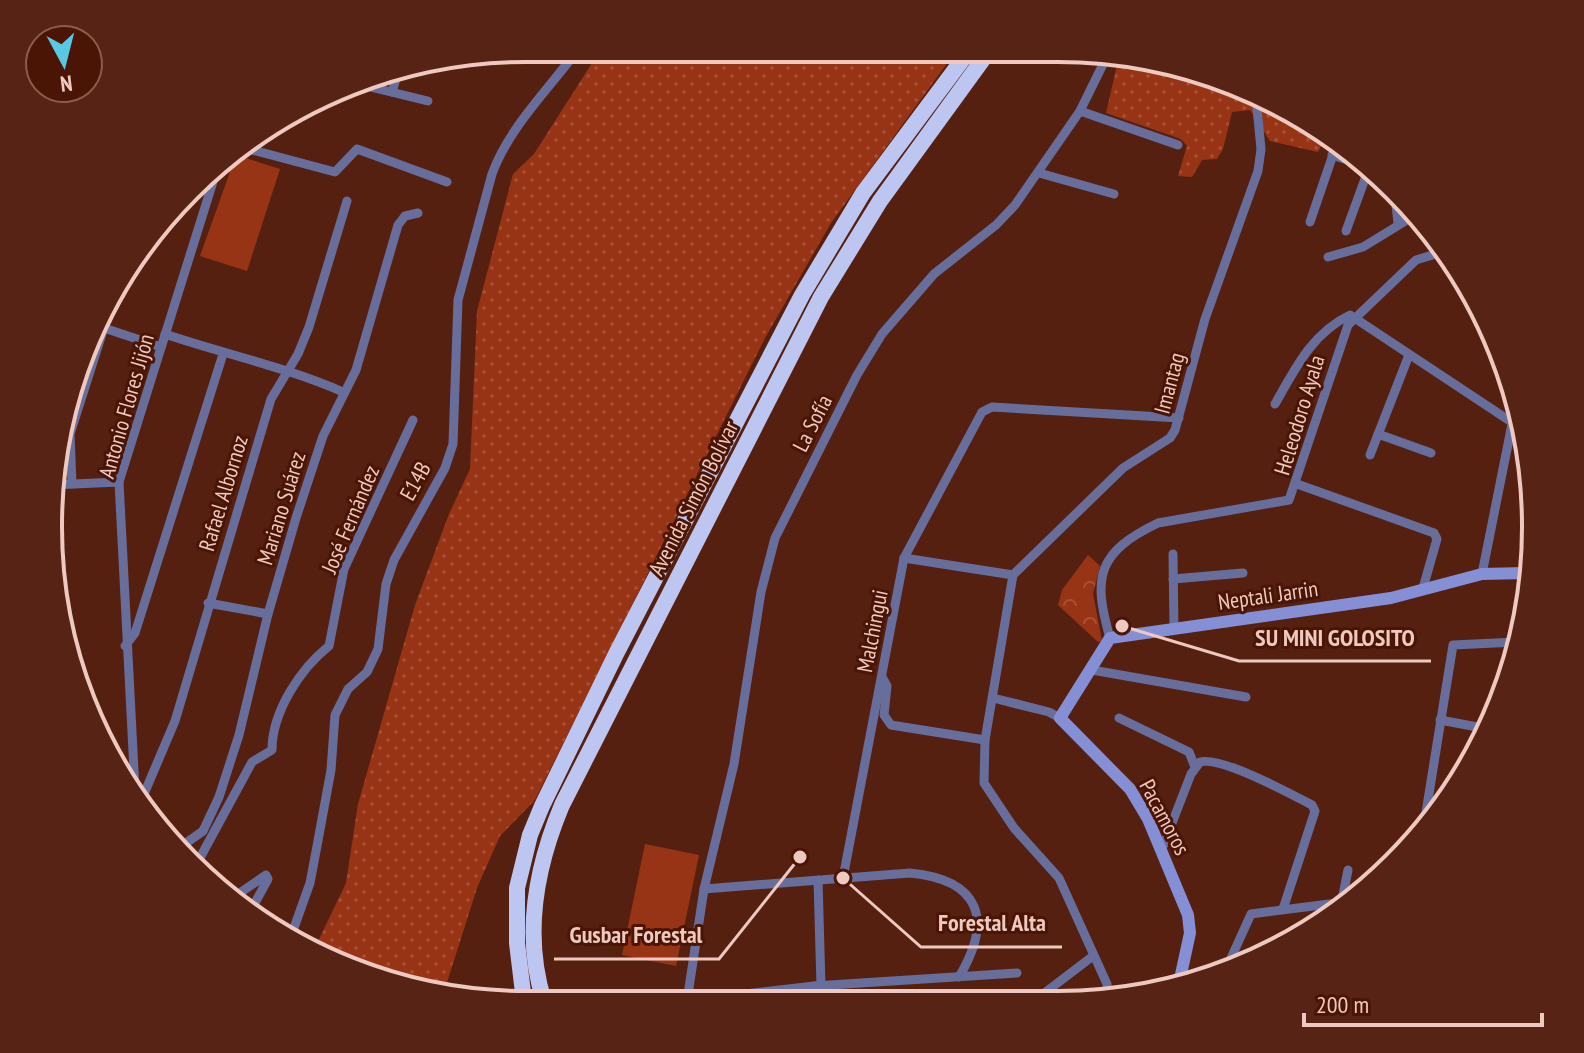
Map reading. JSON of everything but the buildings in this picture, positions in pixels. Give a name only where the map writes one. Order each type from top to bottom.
[{"type":"highway","name":"Avenida Simón Bolívar","points":[[522,991],[517,888],[530,835],[542,806],[617,652],[802,295],[863,193],[961,62]]},
{"type":"highway","name":"Avenida Simón Bolívar","points":[[542,991],[534,940],[537,883],[562,805],[821,297],[880,201],[981,62]]},
{"type":"street","name":"E14B","points":[[293,929],[315,859],[331,770],[335,715],[348,689],[367,672],[378,649],[386,584],[394,560],[445,468],[453,444],[458,300],[492,174],[499,155],[513,133],[568,62]]},
{"type":"street","name":"La Sofía","points":[[689,991],[704,889],[734,764],[761,592],[775,538],[882,334],[934,274],[996,225],[1039,173],[1080,111],[1105,65]]},
{"type":"street","points":[[392,92],[395,81]]},
{"type":"street","points":[[375,88],[428,101]]},
{"type":"street","name":"Imantag","points":[[1013,575],[1123,468],[1170,438],[1179,418],[1205,319],[1258,171],[1261,149],[1257,108]]},
{"type":"street","points":[[1080,111],[1178,145]]},
{"type":"street","points":[[254,150],[335,172],[357,149],[447,182]]},
{"type":"street","points":[[1310,222],[1332,155],[1339,157]]},
{"type":"street","points":[[1039,173],[1114,194]]},
{"type":"street","points":[[1346,231],[1365,178]]},
{"type":"street","name":"Antonio Flores Jijón","points":[[134,775],[119,482],[212,185]]},
{"type":"street","name":"Rafael Albornoz","points":[[145,791],[175,721],[271,399],[309,327],[347,201]]},
{"type":"street","points":[[1396,209],[1398,223]]},
{"type":"street","name":"Mariano Suárez","points":[[199,856],[239,735],[268,614],[323,436],[356,370],[398,225],[405,216],[418,213]]},
{"type":"street","points":[[1328,257],[1363,247],[1406,219]]},
{"type":"street","name":"Heleodoro Ayala","points":[[1110,638],[1100,587],[1101,571],[1119,546],[1138,533],[1177,517],[1286,502],[1297,484],[1325,385],[1353,316],[1416,260],[1434,255]]},
{"type":"street","points":[[1275,404],[1314,341],[1341,319],[1353,316],[1510,421]]},
{"type":"street","points":[[106,329],[161,347]]},
{"type":"street","points":[[165,334],[223,354],[288,370],[343,392]]},
{"type":"street","points":[[125,646],[135,633],[223,354]]},
{"type":"street","points":[[1370,455],[1409,355]]},
{"type":"street","name":"Malchingui","points":[[843,878],[904,558],[986,408],[1179,418]]},
{"type":"street","name":"José Fernández","points":[[187,844],[208,833],[235,799],[252,762],[272,750],[274,732],[300,677],[309,663],[329,646],[344,569],[413,420]]},
{"type":"street","points":[[1482,574],[1512,433]]},
{"type":"street","points":[[1378,434],[1431,453]]},
{"type":"street","points":[[70,440],[72,484]]},
{"type":"street","points":[[64,484],[119,482]]},
{"type":"street","points":[[1297,484],[1434,533],[1437,539],[1423,588]]},
{"type":"street","points":[[1173,554],[1174,629]]},
{"type":"street","points":[[904,558],[1013,575],[985,740],[984,783],[1014,828],[1059,878],[1107,988]]},
{"type":"street","points":[[1173,579],[1243,573]]},
{"type":"street","name":"Neptali Jarrin","points":[[1110,638],[1391,598],[1482,574],[1519,573]]},
{"type":"street","points":[[208,603],[268,614]]},
{"type":"street","points":[[1060,718],[1110,638]]},
{"type":"street","points":[[1426,808],[1453,645],[1507,642]]},
{"type":"street","points":[[1092,670],[1246,697]]},
{"type":"street","points":[[882,677],[887,686],[884,715],[891,725],[985,740]]},
{"type":"street","name":"Pacamoros","points":[[993,698],[1049,712],[1060,718],[1130,789],[1162,849],[1188,915],[1190,933],[1181,974]]},
{"type":"street","points":[[1119,718],[1189,752],[1195,767]]},
{"type":"street","points":[[1440,720],[1476,727]]},
{"type":"street","points":[[1162,849],[1195,767],[1206,760],[1312,805],[1313,826],[1283,909]]},
{"type":"street","points":[[1341,894],[1348,870]]},
{"type":"street","points":[[704,889],[910,873],[936,876],[958,889],[974,908],[979,931],[972,956],[959,977]]},
{"type":"street","points":[[241,892],[266,875],[268,879],[255,903]]},
{"type":"street","points":[[816,991],[818,880]]},
{"type":"street","points":[[1231,957],[1251,914],[1329,903]]},
{"type":"street","points":[[1047,991],[1093,956]]},
{"type":"street","points":[[774,991],[1017,973]]},
{"type":"green space","points":[[593,62],[948,62],[831,223],[765,338],[535,800],[500,836],[477,888],[447,984],[377,966],[318,941],[346,883],[358,804],[415,605],[449,514],[470,469],[477,311],[513,174],[534,154]]},
{"type":"green space","points":[[1118,66],[1178,78],[1235,97],[1290,124],[1322,144],[1318,152],[1270,141],[1250,110],[1232,112],[1223,149],[1217,159],[1202,160],[1192,177],[1178,176],[1187,146],[1181,139],[1106,113]]},
{"type":"green space","points":[[244,158],[280,169],[247,271],[200,256],[231,168]]},
{"type":"green space","points":[[1088,555],[1100,566],[1093,594],[1102,641],[1098,642],[1058,605],[1062,590]]},
{"type":"green space","points":[[645,844],[699,855],[676,966],[622,955]]},
{"type":"place","name":"SU MINI GOLOSITO","points":[[1122,626]]},
{"type":"place","name":"Gusbar Forestal","points":[[800,857]]},
{"type":"place","name":"Forestal Alta","points":[[843,878]]}]
